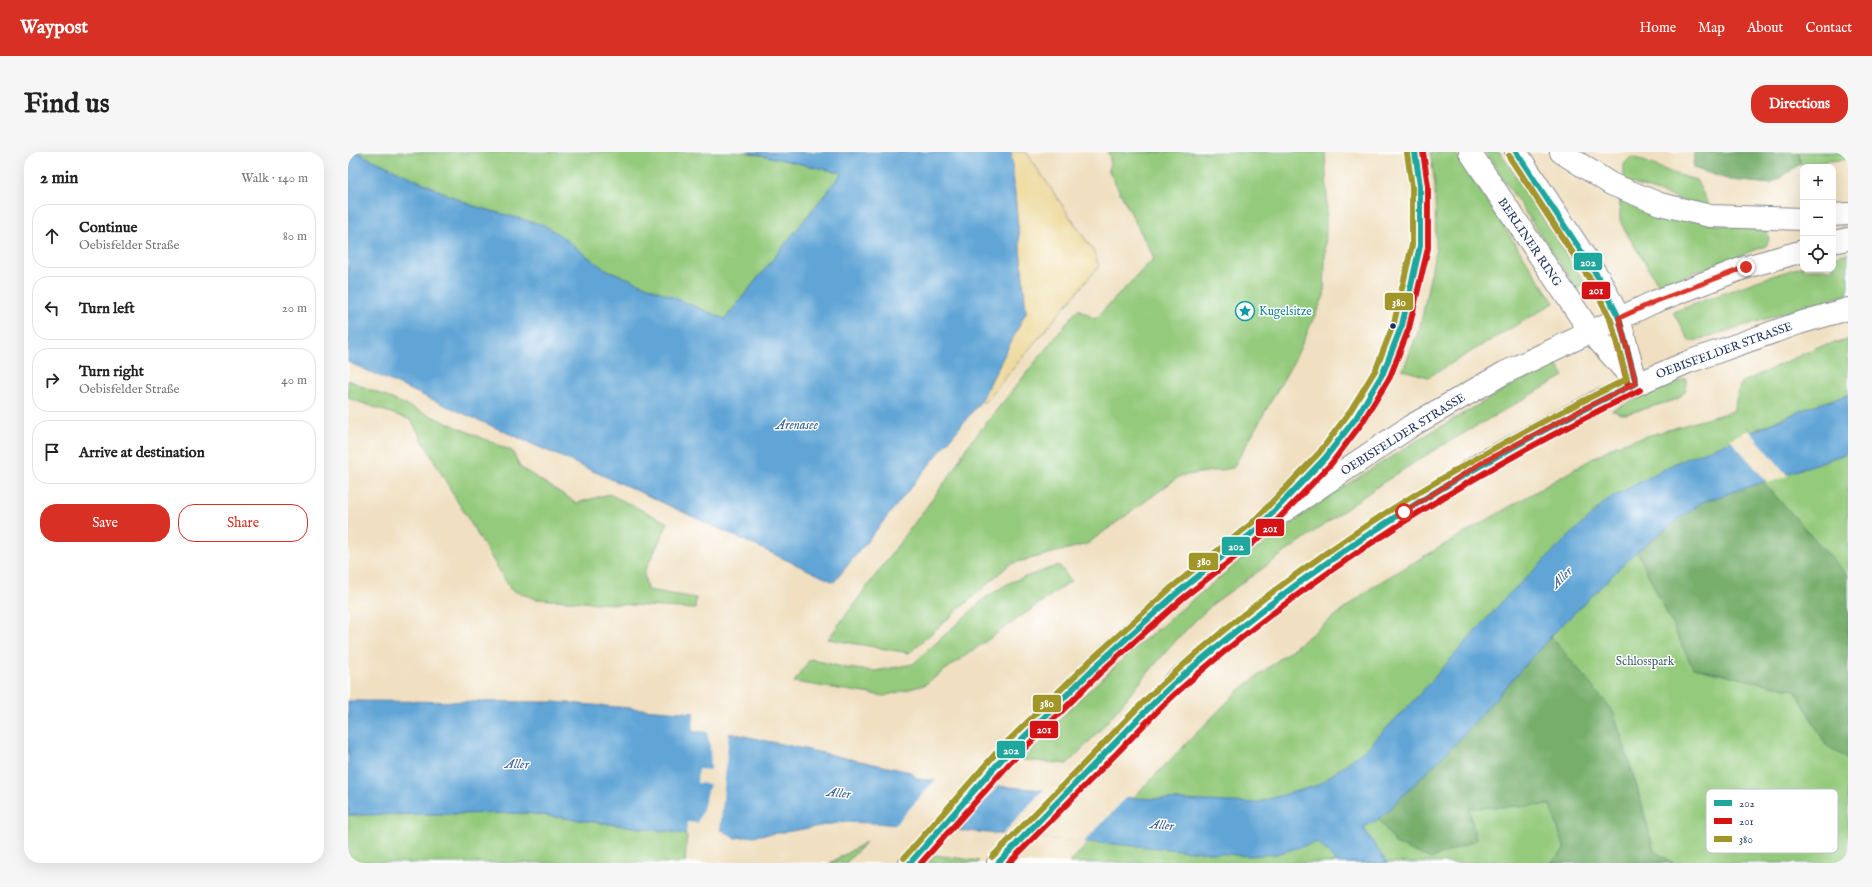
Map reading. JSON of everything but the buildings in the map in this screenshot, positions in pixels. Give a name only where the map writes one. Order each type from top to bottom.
[{"type":"main road","points":[[1257,529],[1325,458],[1356,418],[1383,373],[1402,325],[1420,246],[1420,186],[1414,152]]},
{"type":"main road","name":"BERLINER RING","points":[[1470,152],[1590,331],[1636,383]]},
{"type":"main road","points":[[1516,152],[1600,280],[1619,318],[1636,383]]},
{"type":"main road","points":[[1561,152],[1611,184],[1660,204],[1710,216],[1800,219]]},
{"type":"main road","points":[[1836,216],[1848,214]]},
{"type":"main road","points":[[1836,241],[1848,239]]},
{"type":"main road","name":"OEBISFELDER STRASSE","points":[[914,858],[1004,758],[1096,666],[1177,593],[1257,529],[1411,426],[1504,373],[1654,302],[1746,267],[1800,252]]},
{"type":"main road","name":"OEBISFELDER STRASSE","points":[[998,863],[1175,682],[1249,621],[1326,563],[1483,462],[1577,412],[1636,383],[1688,362],[1784,328],[1848,309]]},
{"type":"green space","points":[[356,152],[747,152],[842,173],[725,319],[603,268],[586,256],[507,215],[473,206]]},
{"type":"green space","points":[[1107,152],[1325,152],[1327,193],[1324,296],[1295,359],[1233,468],[1180,476],[1087,544],[1010,564],[909,653],[828,639],[951,474],[966,448],[1078,309],[1095,319],[1154,258],[1109,171],[1110,156]]},
{"type":"green space","points":[[1430,152],[1455,152],[1554,303],[1428,377],[1403,370],[1420,327],[1436,248],[1435,184]]},
{"type":"green space","points":[[1485,152],[1500,152],[1585,283],[1577,289]]},
{"type":"green space","points":[[1694,152],[1799,152],[1800,164],[1771,184],[1730,180],[1693,168]]},
{"type":"green space","points":[[1799,152],[1848,152],[1848,159],[1800,164]]},
{"type":"green space","points":[[1634,157],[1675,174],[1696,180],[1711,209],[1624,181],[1624,164],[1630,158]]},
{"type":"green space","points":[[1620,197],[1711,224],[1759,229],[1767,232],[1769,239],[1766,246],[1659,285],[1625,231],[1620,220]]},
{"type":"green space","points":[[1848,253],[1848,294],[1690,342],[1673,312],[1754,282],[1800,267],[1800,272],[1836,272],[1836,256]]},
{"type":"green space","name":"Schlosspark","points":[[1848,340],[1848,395],[1812,406],[1752,431],[1747,427],[1788,473],[1848,453],[1848,863],[1069,863],[1237,692],[1375,585],[1616,445],[1733,411],[1741,383],[1818,347]]},
{"type":"green space","points":[[1556,363],[1564,376],[1431,452],[1381,484],[1214,603],[1175,641],[1105,724],[1067,764],[1023,760],[1072,706],[1135,648],[1249,553],[1335,492],[1421,438],[1516,383]]},
{"type":"green space","points":[[1686,378],[1686,390],[1678,399],[1626,414],[1621,414],[1612,410]]},
{"type":"green space","points":[[348,380],[512,451],[521,468],[577,503],[609,494],[668,523],[644,573],[647,590],[696,598],[695,609],[536,599],[511,590],[453,494],[411,420],[348,398]]},
{"type":"green space","points":[[1763,482],[1848,576],[1848,759],[1826,745],[1795,690],[1693,668],[1637,551],[1702,502]]},
{"type":"green space","points":[[1059,565],[1071,581],[924,685],[884,696],[794,682],[810,659],[846,668],[875,671],[913,664],[985,598],[1011,582]]},
{"type":"green space","points":[[1551,636],[1614,713],[1639,794],[1654,851],[1674,863],[1550,863],[1565,850],[1550,805],[1469,808],[1476,840],[1431,859],[1395,843],[1379,819],[1456,743]]},
{"type":"green space","points":[[526,813],[687,834],[685,863],[348,863],[348,815]]},
{"type":"green space","points":[[866,842],[846,863],[830,863]]},
{"type":"green space","points":[[935,855],[979,861],[977,863],[928,863]]},
{"type":"sand","points":[[1011,152],[1026,152],[1094,252],[1099,266],[984,403],[981,401],[1026,312]]},
{"type":"water","name":"Arenasee","points":[[348,152],[356,152],[473,206],[544,225],[603,268],[725,319],[842,173],[747,152],[1011,152],[1026,312],[981,401],[834,582],[631,488],[348,362]]},
{"type":"water","name":"Aller","points":[[1848,395],[1848,453],[1702,502],[1637,551],[1551,636],[1456,743],[1379,819],[1363,827],[1387,863],[1337,863],[1318,842],[1276,854],[1248,856],[875,823],[843,822],[786,832],[735,838],[722,830],[692,829],[687,834],[526,813],[348,815],[348,701],[554,702],[694,713],[693,731],[735,734],[911,772],[918,779],[1134,798],[1255,803],[1318,785],[1366,749],[1415,699],[1508,595],[1607,500],[1677,462],[1729,442],[1812,406]]},
{"type":"pier","points":[[1749,430],[1788,476],[1768,483],[1730,439]]},
{"type":"pier","points":[[694,711],[696,713],[695,729],[729,732],[720,832],[693,831],[686,836],[687,822],[697,823],[702,812],[710,784],[697,783],[698,769],[711,770],[710,745],[707,732],[693,731]]},
{"type":"pier","points":[[936,779],[1000,784],[957,832],[894,826]]},
{"type":"pier","points":[[1045,788],[1128,796],[1084,842],[1002,835]]},
{"type":"transit line","name":"202","points":[[910,863],[1003,758],[1096,666],[1177,593],[1257,529],[1325,458],[1356,418],[1383,373],[1402,325],[1420,246],[1420,186],[1415,152]]},
{"type":"transit line","name":"201","points":[[921,863],[1009,764],[1101,672],[1182,599],[1263,535],[1331,464],[1362,423],[1390,377],[1409,328],[1428,248],[1428,186],[1423,152]]},
{"type":"transit line","name":"202","points":[[1516,152],[1600,280],[1619,318],[1636,383]]},
{"type":"transit line","name":"380","points":[[904,858],[997,752],[1091,660],[1172,587],[1252,523],[1319,453],[1349,413],[1376,369],[1394,323],[1412,245],[1412,187],[1407,153]]},
{"type":"transit line","name":"201","points":[[1509,156],[1593,284],[1611,321],[1628,385]]},
{"type":"transit line","name":"380","points":[[992,857],[1153,692],[1222,632],[1275,590],[1331,550],[1446,476],[1505,442],[1627,379],[1611,321],[1593,284],[1509,156]]},
{"type":"transit line","name":"202","points":[[998,863],[1151,705],[1229,636],[1283,594],[1339,554],[1454,481],[1575,414],[1636,383]]},
{"type":"transit line","name":"201","points":[[1009,863],[1174,695],[1235,643],[1289,601],[1345,561],[1459,488],[1579,421],[1640,390]]},
{"type":"place","name":"Kugelsitze","points":[[1245,311]]},
{"type":"route","points":[[1404,512],[1483,462],[1596,402],[1636,383],[1619,318],[1654,302],[1746,267]]}]
